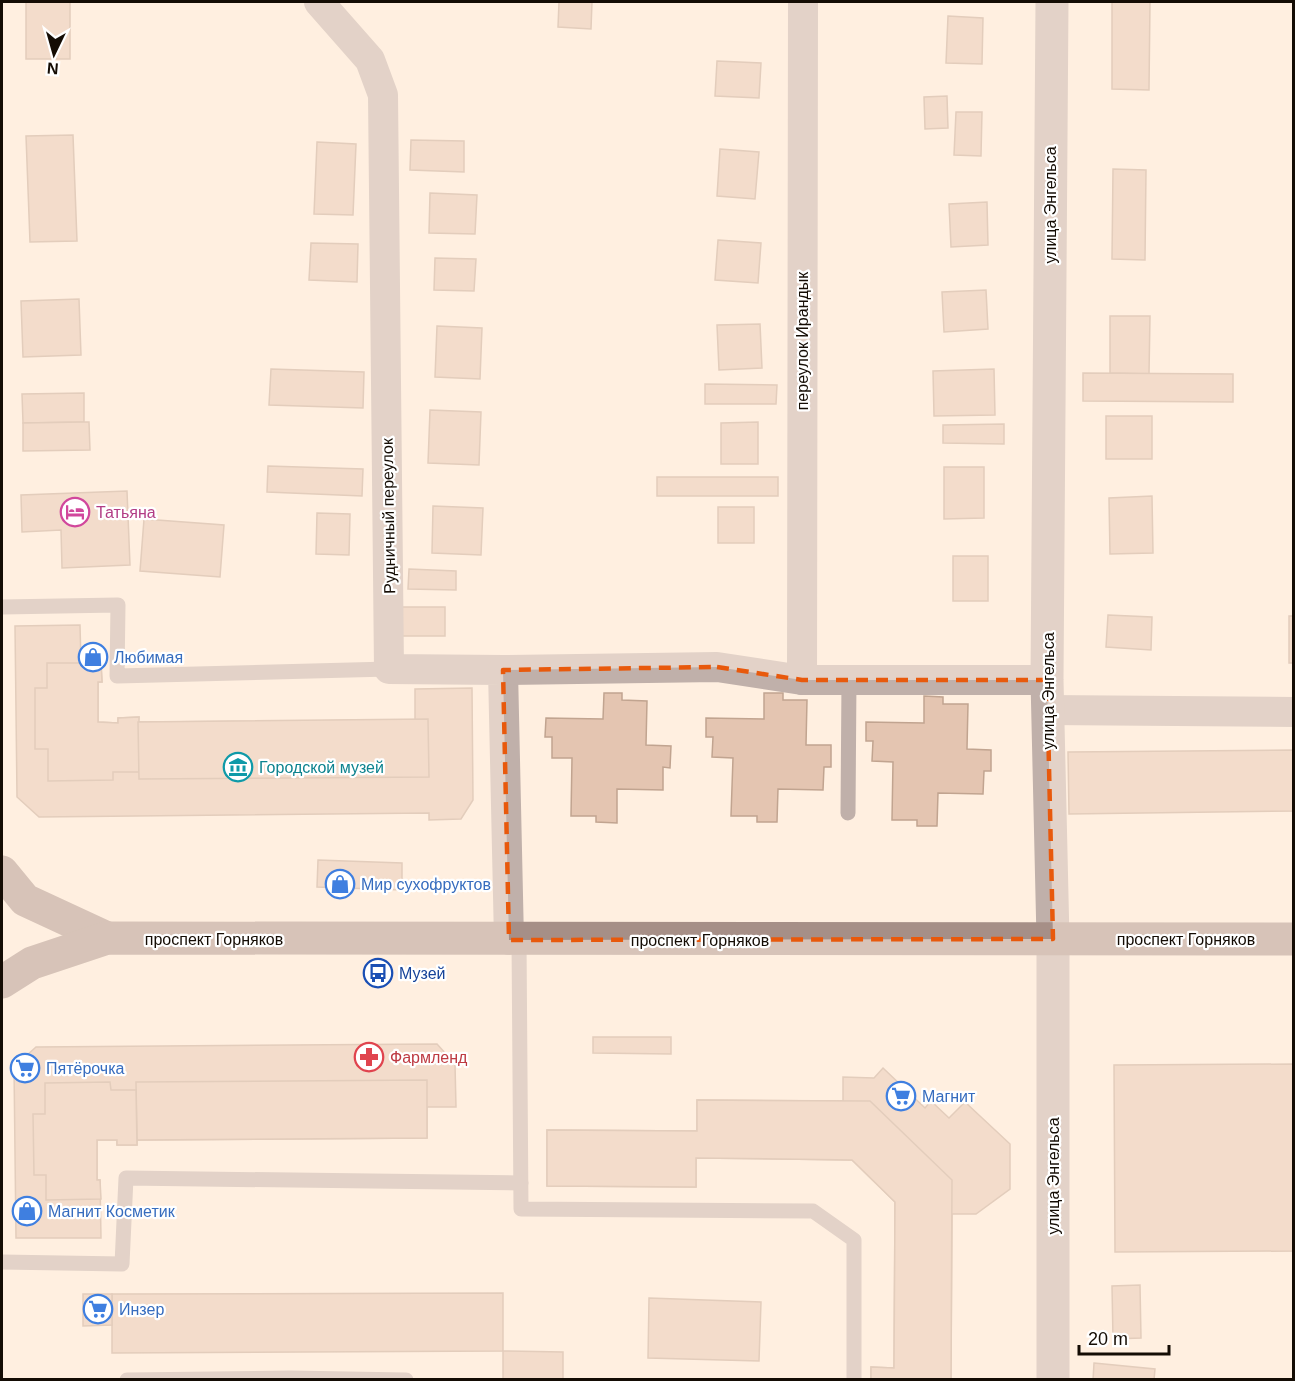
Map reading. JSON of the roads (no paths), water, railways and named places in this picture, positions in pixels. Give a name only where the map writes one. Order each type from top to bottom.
[{"type":"main road","points":[[2,872],[25,900],[107,938]]},
{"type":"main road","name":"проспект Горняков","points":[[107,938],[1293,939]]},
{"type":"main road","points":[[2,982],[32,963],[107,938]]},
{"type":"street","name":"Рудничный переулок","points":[[319,2],[370,60],[383,95],[389,669]]},
{"type":"street","name":"переулок Ирандык","points":[[802,680],[803,2]]},
{"type":"street","name":"улица Энгельса","points":[[1052,2],[1047,695],[1053,939],[1053,1380]]},
{"type":"street","points":[[389,669],[717,667],[802,680],[849,680],[1293,712]]},
{"type":"street","points":[[502,670],[514,940]]},
{"type":"lane","points":[[2,607],[118,605],[117,676],[389,669]]},
{"type":"lane","points":[[848,813],[849,680]]},
{"type":"lane","points":[[514,940],[520,1209],[813,1211],[854,1240],[854,1380]]},
{"type":"lane","points":[[2,1262],[122,1264],[126,1178],[521,1183]]},
{"type":"lane","points":[[127,1380],[406,1380]]},
{"type":"place","name":"Татьяна","points":[[75,512]]},
{"type":"place","name":"Любимая","points":[[93,657]]},
{"type":"place","name":"Городской музей","points":[[238,767]]},
{"type":"place","name":"Мир сухофруктов","points":[[340,884]]},
{"type":"place","name":"Музей","points":[[378,973]]},
{"type":"place","name":"Фармленд","points":[[369,1057]]},
{"type":"place","name":"Пятёрочка","points":[[25,1068]]},
{"type":"place","name":"Магнит","points":[[901,1096]]},
{"type":"place","name":"Магнит Косметик","points":[[27,1211]]},
{"type":"place","name":"Инзер","points":[[98,1309]]}]
